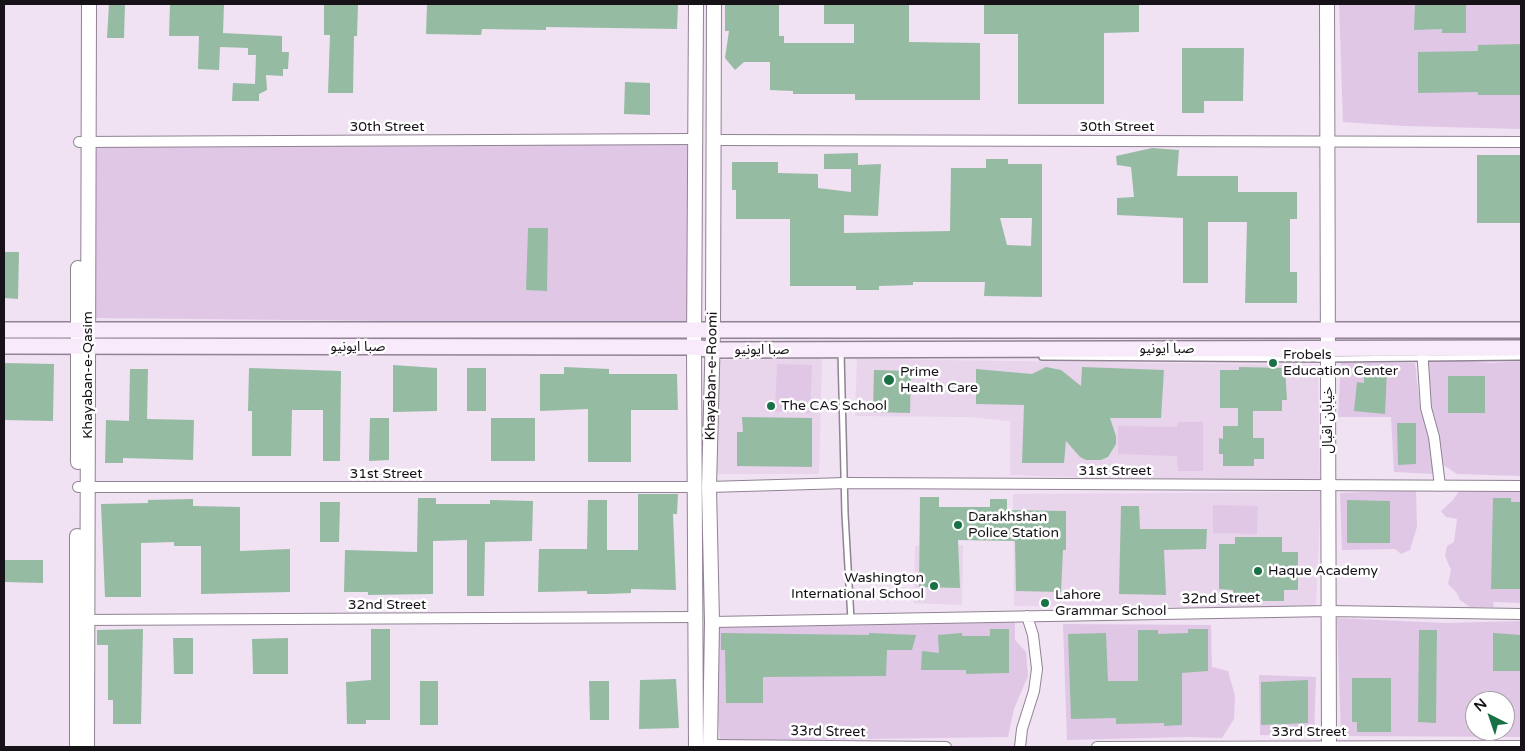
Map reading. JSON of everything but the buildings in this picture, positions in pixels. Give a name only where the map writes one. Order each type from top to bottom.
[{"type":"main road","name":"صبا ایونیو","points":[[4,330],[1326,328],[1521,330]]},
{"type":"main road","name":"صبا ایونیو","points":[[4,346],[694,347],[713,353],[1328,354],[1521,348]]},
{"type":"street","name":"Khayaban-e-Qasim","points":[[77,747],[82,620],[83,142],[80,4]]},
{"type":"street","name":"Khayaban-e-Qasim","points":[[83,142],[89,4]]},
{"type":"street","name":"Khayaban-e-Roomi","points":[[696,4],[695,487],[697,617],[705,747]]},
{"type":"street","name":"Khayaban-e-Roomi","points":[[705,747],[712,622],[709,487],[713,353],[714,4]]},
{"type":"street","name":"خیابان اقبال","points":[[1327,4],[1326,328],[1328,354],[1329,746]]},
{"type":"street","name":"30th Street","points":[[83,142],[696,139]]},
{"type":"street","name":"30th Street","points":[[713,140],[1521,142]]},
{"type":"street","points":[[1422,352],[1426,408],[1434,437],[1440,486]]},
{"type":"street","name":"31st Street","points":[[709,487],[846,483],[1521,486]]},
{"type":"street","name":"31st Street","points":[[82,488],[695,487]]},
{"type":"street","name":"32nd Street","points":[[712,622],[1328,610],[1521,614]]},
{"type":"street","points":[[1020,747],[1022,729],[1034,691],[1037,669],[1033,635],[1027,616]]},
{"type":"street","name":"32nd Street","points":[[82,620],[697,617]]},
{"type":"street","name":"Khayaban-e-Qasim","points":[[82,620],[87,747]]},
{"type":"street","name":"33rd Street","points":[[1097,747],[1521,746]]},
{"type":"street","name":"33rd Street","points":[[705,747],[946,747]]},
{"type":"lane","points":[[851,620],[845,514],[846,483],[841,352],[990,356]]},
{"type":"lane","points":[[1422,352],[1521,357]]},
{"type":"lane","points":[[1030,356],[1328,354]]},
{"type":"shaded area","points":[[1339,4],[1521,4],[1521,129],[1405,126],[1343,122]]},
{"type":"shaded area","points":[[690,144],[690,324],[95,318],[93,146]]},
{"type":"shaded area","points":[[822,359],[819,474],[717,474],[717,360]]},
{"type":"shaded area","points":[[857,359],[1318,365],[1320,486],[1010,475],[1010,421],[968,417],[855,416]]},
{"type":"shaded area","points":[[1428,359],[1490,363],[1521,361],[1521,476],[1457,474],[1442,464],[1431,412]]},
{"type":"shaded area","points":[[1341,363],[1415,363],[1420,407],[1428,428],[1433,474],[1394,472],[1391,417],[1338,417]]},
{"type":"shaded area","points":[[777,364],[812,365],[810,413],[775,412]]},
{"type":"shaded area","points":[[1178,422],[1203,422],[1203,471],[1178,471],[1177,456],[1118,454],[1118,426],[1177,427]]},
{"type":"shaded area","points":[[1416,490],[1417,527],[1410,550],[1401,554],[1395,549],[1342,550],[1340,493]]},
{"type":"shaded area","points":[[1460,490],[1521,491],[1521,603],[1493,602],[1494,607],[1470,607],[1460,600],[1457,593],[1448,584],[1451,570],[1445,556],[1447,546],[1454,542],[1457,519],[1446,517],[1441,511],[1453,500]]},
{"type":"shaded area","points":[[1321,492],[1316,607],[1014,606],[1013,494]]},
{"type":"shaded area","points":[[1213,505],[1258,506],[1257,534],[1213,533]]},
{"type":"shaded area","points":[[963,545],[962,605],[914,603],[915,546]]},
{"type":"shaded area","points":[[1337,618],[1444,623],[1521,621],[1521,737],[1515,737],[1515,691],[1465,691],[1465,737],[1341,736]]},
{"type":"shaded area","points":[[1015,621],[1015,640],[1026,652],[1028,676],[1014,709],[1008,737],[720,741],[717,705],[718,627]]},
{"type":"shaded area","points":[[1063,624],[1211,625],[1212,667],[1228,671],[1235,696],[1234,719],[1222,738],[1067,740]]},
{"type":"shaded area","points":[[1259,675],[1316,677],[1314,736],[1260,735]]},
{"type":"place","name":"Frobels Education Center","points":[[1273,363]]},
{"type":"place","name":"Prime Health Care","points":[[889,380]]},
{"type":"place","name":"The CAS School","points":[[771,406]]},
{"type":"place","name":"Darakhshan Police Station","points":[[958,525]]},
{"type":"place","name":"Haque Academy","points":[[1258,571]]},
{"type":"place","name":"Washington International School","points":[[934,586]]},
{"type":"place","name":"Lahore Grammar School","points":[[1045,603]]}]
